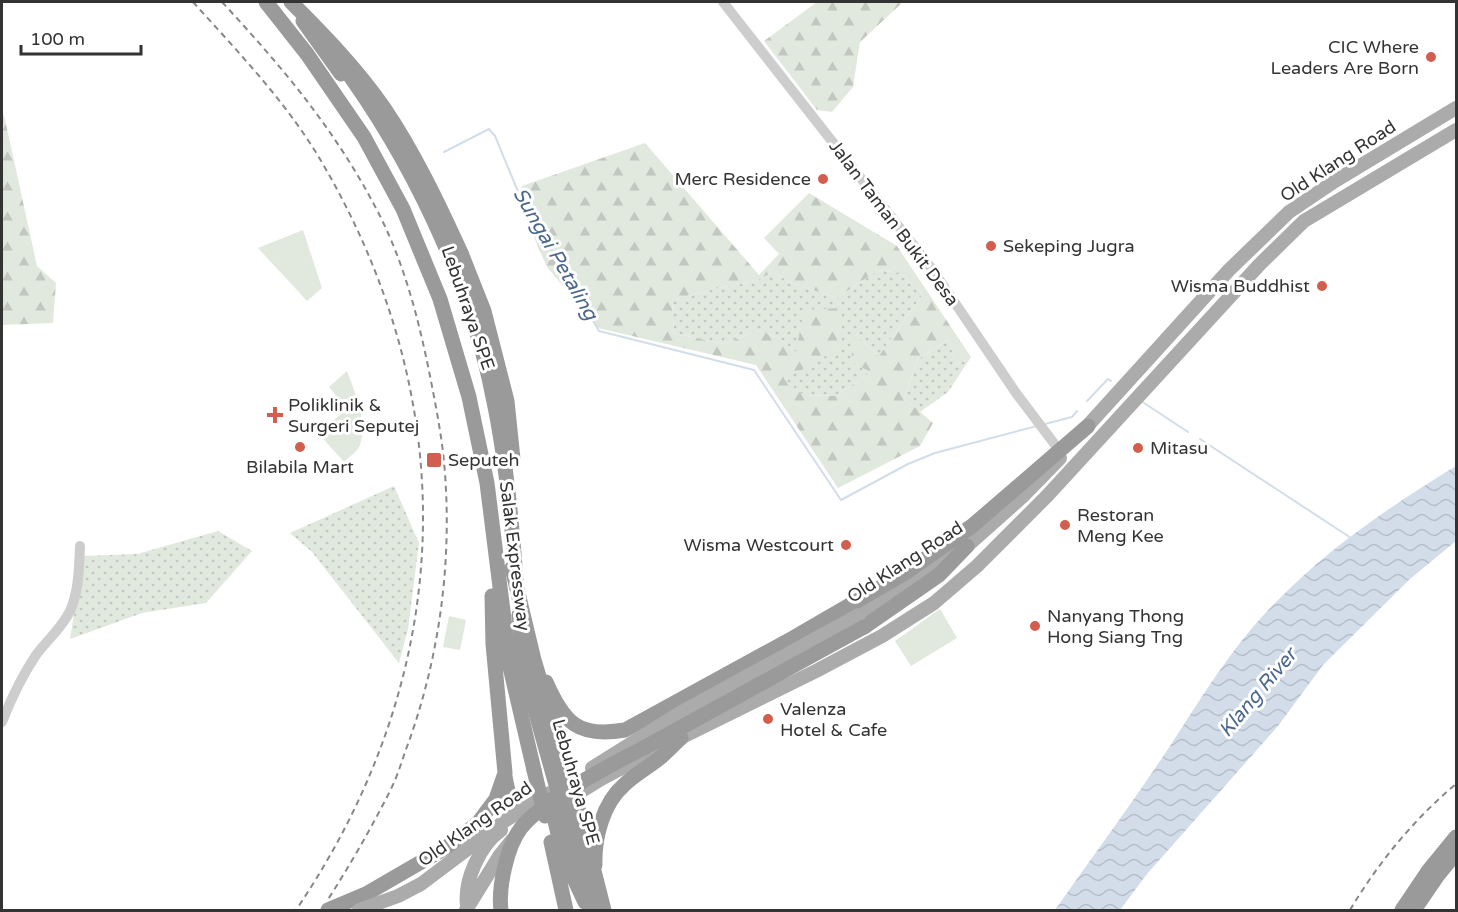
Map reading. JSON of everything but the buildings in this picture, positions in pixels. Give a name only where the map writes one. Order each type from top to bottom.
[{"type":"highway","name":"Salak Expressway","points":[[266,2],[307,54],[364,137],[403,209],[440,299],[469,396],[487,483],[510,667],[538,767],[555,840]]},
{"type":"highway","name":"Lebuhraya SPE","points":[[272,2],[335,87],[383,164],[417,226],[446,293],[469,362],[494,491],[513,621],[591,910]]},
{"type":"highway","name":"Salak Expressway","points":[[292,2],[347,72],[377,116],[442,236],[472,319],[493,396],[508,483],[514,550]]},
{"type":"highway","points":[[292,2],[337,48],[384,109],[436,198],[484,310],[507,400],[525,563],[524,587]]},
{"type":"highway","name":"Lebuhraya SPE","points":[[292,2],[358,98],[426,223],[454,290],[494,420],[512,565],[531,649],[576,800],[604,910]]},
{"type":"highway","points":[[442,236],[484,310]]},
{"type":"highway","points":[[538,663],[556,706],[572,723],[592,732],[609,733],[625,730],[794,638],[905,573],[966,531],[1088,426]]},
{"type":"highway","points":[[491,524],[493,644],[507,789],[513,803],[519,808],[531,809]]},
{"type":"highway","points":[[501,910],[499,898],[507,861],[515,837],[529,820],[558,798],[608,767],[939,575],[967,546]]},
{"type":"highway","points":[[514,550],[524,587],[543,689],[571,783]]},
{"type":"highway","points":[[514,550],[520,635],[538,767]]},
{"type":"highway","points":[[604,910],[596,879],[594,847],[600,823],[622,786],[662,757],[684,736],[673,725],[670,712],[672,705]]},
{"type":"highway","points":[[328,910],[366,894],[422,863],[464,835],[478,823],[496,799],[505,773]]},
{"type":"highway","points":[[1408,906],[1440,855],[1456,837]]},
{"type":"highway","points":[[555,840],[581,896],[591,910]]},
{"type":"highway","points":[[555,840],[566,910]]},
{"type":"highway","points":[[1396,910],[1408,906],[1456,853]]},
{"type":"main road","name":"Old Klang Road","points":[[967,546],[1022,497],[1062,456],[1229,270],[1289,212],[1335,181],[1456,108]]},
{"type":"main road","name":"Old Klang Road","points":[[467,909],[508,843],[526,827],[601,779],[816,671],[882,636],[934,603],[1016,528],[1138,399],[1260,264],[1304,221],[1456,130]]},
{"type":"main road","name":"Old Klang Road","points":[[359,910],[398,897],[421,884],[506,820],[680,713],[861,621]]},
{"type":"main road","points":[[467,909],[466,897],[475,864],[482,849],[493,836],[571,783],[624,753],[648,754]]},
{"type":"street","name":"Jalan Taman Bukit Desa","points":[[723,2],[932,269],[1016,393],[1059,450]]},
{"type":"street","points":[[2,722],[21,680],[37,654],[55,634],[70,611],[79,574],[80,546]]},
{"type":"green space","points":[[817,2],[903,2],[860,42],[853,87],[832,112],[817,110],[764,41]]},
{"type":"green space","points":[[2,115],[4,115],[37,266],[56,283],[53,323],[2,325]]},
{"type":"green space","points":[[645,143],[759,275],[779,254],[764,238],[809,193],[897,246],[971,357],[956,365],[949,339],[918,359],[904,398],[933,423],[920,446],[838,488],[756,365],[598,328],[547,267],[519,203],[522,186]],"holes":[[[878,270],[899,273],[923,294],[879,356],[854,333],[851,362],[871,372],[836,396],[803,395],[784,379],[842,347],[842,308],[804,310],[796,352],[779,339],[759,330],[724,344],[674,333],[672,300],[756,281],[773,272],[792,283],[837,298]]]},
{"type":"green space","points":[[303,230],[322,288],[307,301],[258,248]]},
{"type":"green space","points":[[878,270],[899,273],[923,294],[879,356],[855,334],[871,372],[836,396],[803,395],[783,379],[841,347],[796,352],[779,339],[759,330],[724,344],[674,333],[672,300],[756,281],[773,272],[792,283],[837,298]]},
{"type":"green space","points":[[949,339],[956,365],[971,357],[948,392],[920,412],[904,398],[918,359]]},
{"type":"green space","points":[[347,371],[360,407],[362,436],[359,447],[344,462],[318,433],[347,409],[329,387]]},
{"type":"green space","points":[[394,486],[419,543],[408,629],[399,663],[312,552],[290,533]]},
{"type":"green space","points":[[218,531],[252,551],[206,603],[142,613],[70,639],[83,556],[137,554]]},
{"type":"green space","points":[[940,609],[957,638],[911,666],[895,641]]},
{"type":"green space","points":[[449,616],[466,620],[460,650],[443,647]]},
{"type":"water","name":"Klang River","points":[[1456,466],[1456,541],[1410,579],[1323,665],[1278,726],[1147,874],[1120,910],[1055,910],[1142,788],[1219,672],[1260,619],[1295,583],[1338,546],[1384,512]]},
{"type":"waterway","name":"Sungai Petaling","points":[[444,152],[489,129],[495,136],[519,194],[599,331],[754,370],[841,500],[908,464],[935,453],[1037,426]]},
{"type":"waterway","points":[[1087,401],[1108,379],[1111,381]]},
{"type":"waterway","name":"Sungai Petaling","points":[[1141,401],[1188,432]]},
{"type":"waterway","name":"Sungai Petaling","points":[[1045,424],[1072,417],[1077,411]]},
{"type":"waterway","points":[[1200,439],[1351,538]]},
{"type":"railway","points":[[193,2],[280,101],[324,166],[370,259],[402,353],[419,448],[422,542],[412,637],[387,730],[348,821],[296,910]]},
{"type":"railway","points":[[222,2],[288,77],[328,129],[380,216],[405,276],[417,318],[438,416],[443,451],[447,509],[444,580],[440,616],[426,685],[393,784],[327,901]]},
{"type":"railway","points":[[1350,910],[1372,875],[1398,842],[1456,784]]},
{"type":"place","name":"CIC Where Leaders Are Born","points":[[1431,57]]},
{"type":"place","name":"Merc Residence","points":[[823,179]]},
{"type":"place","name":"Sekeping Jugra","points":[[991,246]]},
{"type":"place","name":"Wisma Buddhist","points":[[1322,286]]},
{"type":"place","name":"Poliklinik & Surgeri Seputej","points":[[275,415]]},
{"type":"place","name":"Bilabila Mart","points":[[300,447]]},
{"type":"place","name":"Mitasu","points":[[1138,448]]},
{"type":"place","name":"Seputeh","points":[[434,460]]},
{"type":"place","name":"Restoran Meng Kee","points":[[1065,525]]},
{"type":"place","name":"Wisma Westcourt","points":[[846,545]]},
{"type":"place","name":"Nanyang Thong Hong Siang Tng","points":[[1035,626]]},
{"type":"place","name":"Valenza Hotel & Cafe","points":[[768,719]]}]
